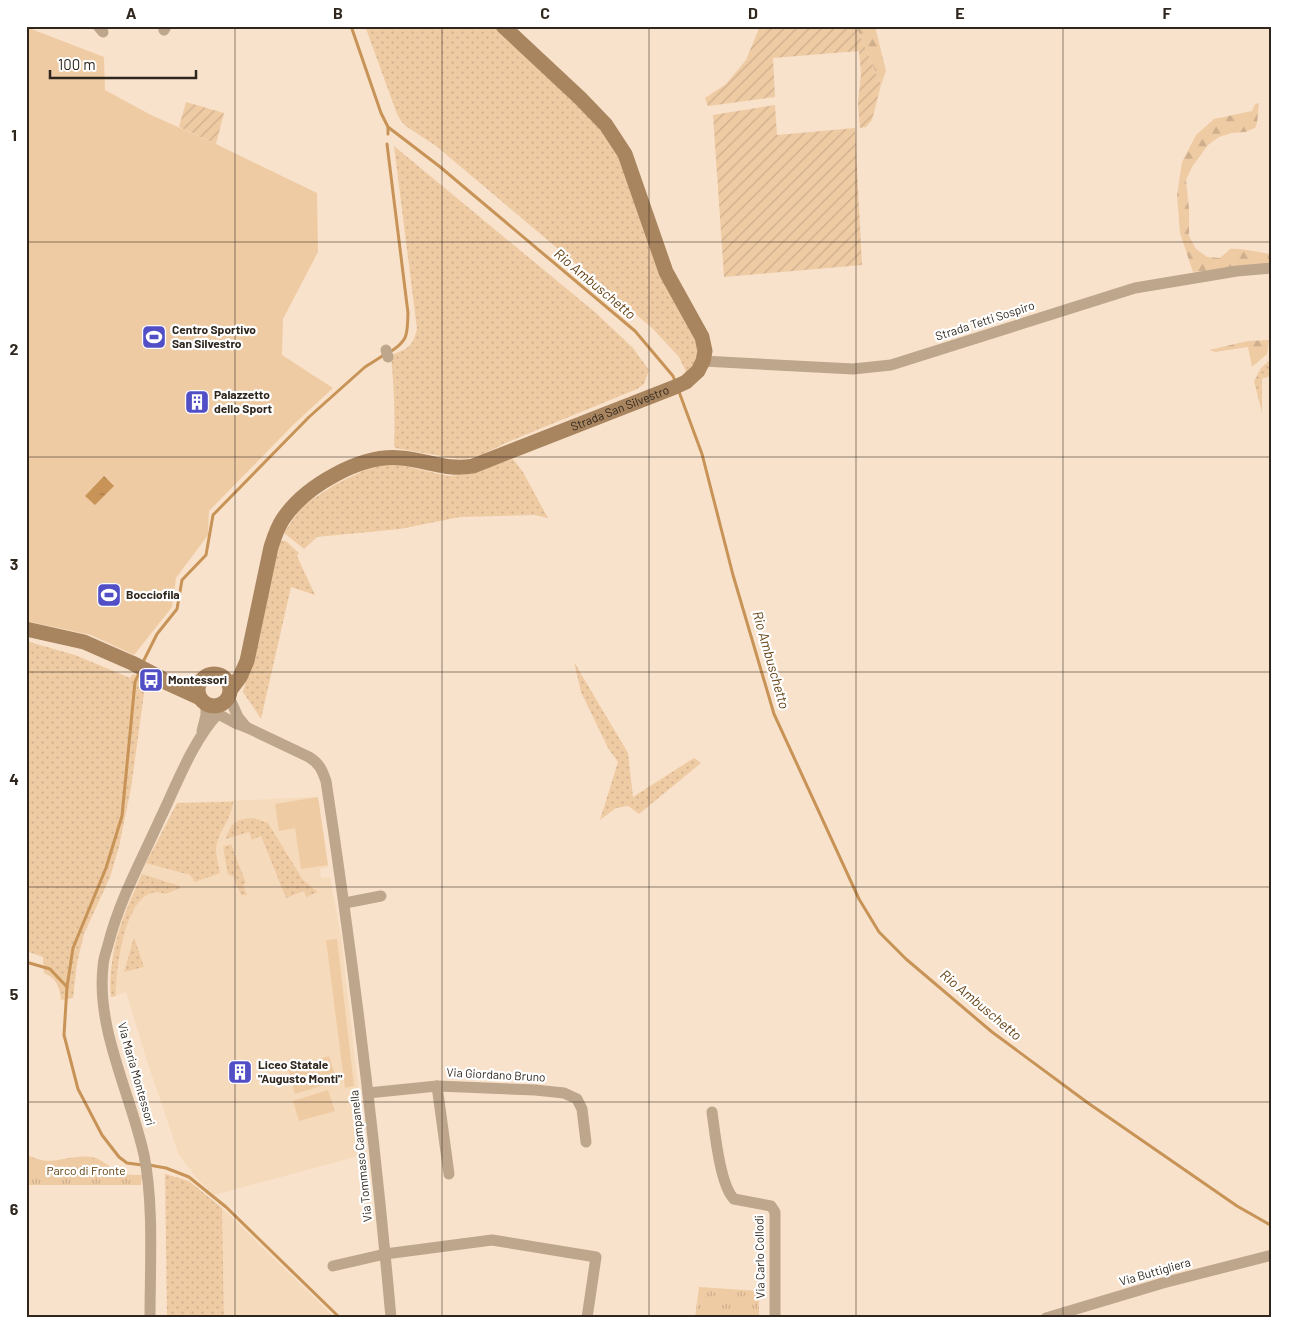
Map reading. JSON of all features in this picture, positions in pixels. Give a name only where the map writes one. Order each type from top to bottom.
[{"type":"street","points":[[503,26],[606,125],[625,154],[666,272],[702,336],[705,351],[703,361]]},
{"type":"street","name":"Strada Tetti Sospiro","points":[[703,361],[853,369],[892,365],[1135,288],[1237,271],[1272,268]]},
{"type":"street","name":"Strada San Silvestro","points":[[217,701],[240,678],[247,662],[271,547],[276,532],[283,519],[298,503],[331,476],[348,467],[389,457],[452,468],[473,466],[686,382],[698,372],[703,361]]},
{"type":"street","points":[[26,629],[84,642],[132,663],[167,683],[217,701]]},
{"type":"street","name":"Strada San Silvestro","points":[[202,678],[217,673],[227,673],[232,670],[250,647]]},
{"type":"street","points":[[217,673],[227,679],[217,701]]},
{"type":"street","points":[[161,678],[188,681],[202,678]]},
{"type":"street","points":[[202,678],[198,688],[238,717],[246,727]]},
{"type":"street","name":"Via Tommaso Campanella","points":[[217,701],[235,723],[317,762],[322,769],[326,781],[345,903],[368,1093],[391,1318]]},
{"type":"street","name":"Via Maria Montessori","points":[[150,1318],[150,1220],[145,1161],[137,1125],[111,1041],[103,1002],[102,967],[114,921],[128,888],[200,738],[206,715],[217,701]]},
{"type":"street","points":[[345,903],[381,896]]},
{"type":"street","points":[[437,1086],[449,1174]]},
{"type":"street","name":"Via Giordano Bruno","points":[[368,1093],[437,1086],[564,1093],[577,1099],[582,1109],[586,1142]]},
{"type":"street","name":"Via Carlo Collodi","points":[[712,1112],[724,1181],[730,1195],[734,1199],[771,1206],[775,1212],[775,1318]]},
{"type":"street","points":[[333,1266],[385,1254],[492,1240],[596,1258],[587,1318]]},
{"type":"street","name":"Via Buttigliera","points":[[1046,1318],[1163,1283],[1272,1255]]},
{"type":"shaded area","points":[[318,797],[328,867],[320,869],[321,878],[330,877],[341,936],[366,1154],[214,1195],[198,1180],[179,1155],[126,992],[111,997],[110,977],[115,939],[146,863],[177,803]]},
{"type":"shaded area","points":[[222,1208],[335,1318],[224,1318]]},
{"type":"green space","points":[[365,26],[496,26],[596,121],[618,151],[696,337],[697,357],[687,374],[679,357],[652,328],[436,146],[401,121]]},
{"type":"green space","points":[[760,26],[856,26],[881,85],[872,120],[866,127],[860,128],[858,103],[861,74],[859,51],[773,58],[775,97],[708,106],[705,98],[726,84],[746,60]]},
{"type":"green space","points":[[856,26],[875,26],[886,71],[881,85]]},
{"type":"green space","name":"Centro Sportivo San Silvestro","points":[[26,27],[104,57],[105,90],[151,115],[317,193],[318,252],[283,319],[282,355],[333,388],[293,425],[209,511],[208,535],[176,578],[172,607],[134,655],[91,635],[26,621]]},
{"type":"green space","points":[[186,102],[224,113],[216,144],[179,127]]},
{"type":"green space","points":[[1259,103],[1255,128],[1219,137],[1208,145],[1192,167],[1186,180],[1189,236],[1196,249],[1207,257],[1220,258],[1230,249],[1240,249],[1272,254],[1272,264],[1193,272],[1180,233],[1177,195],[1182,162],[1196,135],[1214,119],[1252,111],[1255,104]]},
{"type":"green space","points":[[775,105],[777,135],[855,128],[862,265],[724,277],[713,115]]},
{"type":"green space","points":[[394,146],[596,313],[633,348],[649,370],[644,384],[637,389],[481,455],[465,459],[452,458],[395,448],[394,389],[391,355],[411,344],[417,329]]},
{"type":"green space","points":[[1269,340],[1267,354],[1252,367],[1248,347],[1215,352],[1209,350],[1248,341]]},
{"type":"green space","points":[[1272,358],[1272,375],[1262,379],[1262,413],[1254,381],[1261,368]]},
{"type":"green space","points":[[513,459],[523,472],[548,518],[534,515],[460,517],[400,529],[317,537],[304,549],[284,533],[302,506],[336,484],[367,469],[391,463],[449,476],[469,474]]},
{"type":"green space","points":[[279,541],[286,541],[299,553],[297,556],[315,595],[291,587],[261,719],[243,692]]},
{"type":"green space","points":[[26,641],[75,655],[130,678],[133,674],[146,679],[131,788],[119,847],[110,877],[84,934],[77,963],[73,998],[61,1000],[57,984],[44,973],[43,957],[26,951]]},
{"type":"green space","points":[[574,662],[628,753],[633,797],[694,758],[701,763],[639,814],[628,806],[616,808],[600,820],[618,762],[608,748],[581,692]]},
{"type":"green space","points":[[318,797],[328,865],[301,869],[295,828],[279,831],[275,804]]},
{"type":"green space","points":[[233,802],[230,814],[217,843],[216,853],[220,873],[195,882],[190,875],[146,863],[177,803]]},
{"type":"green space","points":[[254,818],[268,823],[303,880],[318,892],[306,897],[304,891],[286,898],[261,836],[252,840],[249,832],[226,839],[230,828],[236,822]]},
{"type":"green space","points":[[231,844],[246,883],[243,885],[247,895],[241,895],[233,876],[228,875],[223,847]]},
{"type":"green space","points":[[142,874],[180,886],[181,888],[165,894],[152,893],[141,900],[132,913],[125,930],[121,949],[116,996],[111,997],[114,949],[123,919]]},
{"type":"green space","points":[[134,937],[144,967],[124,972]]},
{"type":"green space","points":[[337,939],[354,1086],[345,1088],[326,940]]},
{"type":"green space","points":[[329,1056],[337,1081],[295,1094],[288,1069]]},
{"type":"green space","points":[[328,1090],[335,1111],[299,1121],[293,1101]]},
{"type":"green space","name":"Parco di Fronte","points":[[26,1154],[51,1161],[82,1157],[95,1158],[122,1173],[142,1175],[141,1185],[26,1185]]},
{"type":"green space","points":[[165,1174],[189,1181],[222,1208],[224,1318],[167,1318]]},
{"type":"green space","points":[[699,1287],[759,1291],[759,1318],[695,1318]]},
{"type":"water","points":[[104,476],[114,486],[95,505],[85,496]]},
{"type":"waterway","name":"Rio Ambuschetto","points":[[351,26],[381,113],[388,127],[439,166],[635,331],[673,376],[675,381]]},
{"type":"waterway","name":"Rio Ambuschetto","points":[[388,127],[388,134]]},
{"type":"waterway","points":[[387,144],[408,313],[406,336],[401,344],[390,352]]},
{"type":"waterway","points":[[143,662],[157,634],[177,609],[182,580],[206,555],[213,515],[309,417],[365,367],[384,355]]},
{"type":"waterway","name":"Rio Ambuschetto","points":[[678,389],[702,454],[733,575],[774,714],[859,899],[879,932],[906,959],[992,1032],[1088,1103],[1237,1206],[1272,1226]]},
{"type":"waterway","points":[[139,673],[135,682],[122,816],[106,868],[73,948],[67,987],[64,1035],[78,1089],[102,1135],[119,1157],[127,1163],[142,1165]]},
{"type":"waterway","points":[[26,962],[50,969],[67,987]]},
{"type":"waterway","points":[[149,1165],[166,1168],[189,1177],[226,1207],[340,1318]]},
{"type":"place","name":"Centro Sportivo San Silvestro","points":[[154,337]]},
{"type":"place","name":"Palazzetto dello Sport","points":[[197,402]]},
{"type":"place","name":"Bocciofila","points":[[109,595]]},
{"type":"place","name":"Montessori","points":[[151,680]]},
{"type":"place","name":"Liceo Statale \"Augusto Monti\"","points":[[240,1072]]}]
